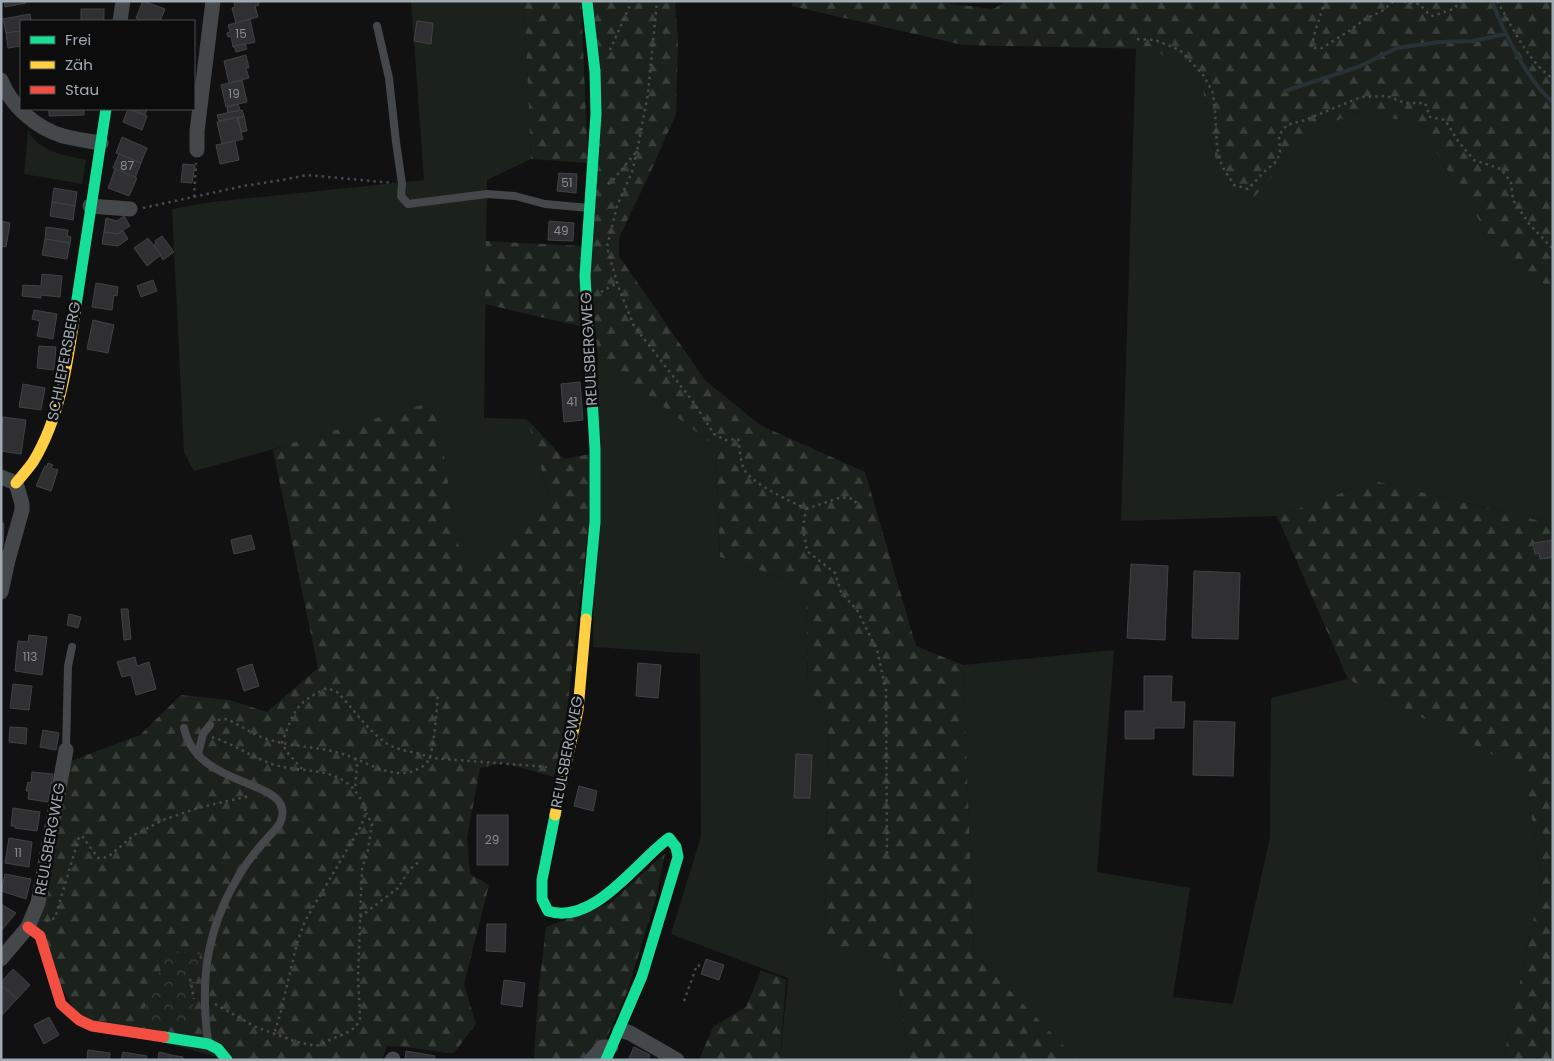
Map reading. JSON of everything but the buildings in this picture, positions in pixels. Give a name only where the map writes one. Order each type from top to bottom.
[{"type":"street","points":[[120,20],[123,1]]},
{"type":"street","points":[[197,150],[197,131],[212,1]]},
{"type":"street","name":"REULSBERGWEG","points":[[587,1],[595,72],[594,155],[585,276],[592,364],[595,449],[594,522],[578,710],[542,880],[542,899],[548,911],[559,914],[582,908],[615,889],[646,856],[669,838],[676,847],[678,857],[642,976],[620,1030],[609,1054],[602,1047],[591,1060]]},
{"type":"street","points":[[1,80],[20,109]]},
{"type":"street","points":[[21,110],[45,129],[62,136],[101,144]]},
{"type":"street","name":"SCHLIEPERSBERG","points":[[16,483],[27,473],[36,459],[53,421],[68,355],[106,110]]},
{"type":"street","points":[[90,206],[130,209]]},
{"type":"street","points":[[1,477],[16,483],[22,504],[22,510],[4,559],[1,592]]},
{"type":"street","name":"REULSBERGWEG","points":[[1,959],[28,927],[38,903],[66,750]]},
{"type":"street","points":[[28,927],[40,936],[61,1004],[79,1020],[92,1026],[208,1044],[218,1049],[227,1060]]},
{"type":"street","points":[[620,1030],[630,1033],[678,1060]]},
{"type":"lane","points":[[377,26],[389,78],[402,184],[401,196],[408,204],[487,194],[515,196],[545,204],[589,208]]},
{"type":"lane","points":[[66,750],[68,666],[72,647]]},
{"type":"lane","points":[[198,754],[203,734],[210,725]]},
{"type":"lane","points":[[184,728],[187,742],[206,763],[217,771],[264,790],[279,801],[282,807],[281,820],[238,876],[224,904],[209,945],[205,998],[208,1044]]},
{"type":"path","points":[[595,72],[610,50],[632,1]]},
{"type":"path","points":[[657,1],[648,94],[637,151],[632,172],[618,206],[607,247],[618,286],[634,326],[694,403],[714,434],[725,440],[738,439],[743,467],[746,473],[774,493],[806,509],[842,497],[853,499],[861,508]]},
{"type":"path","points":[[1325,1],[1311,48],[1322,48],[1396,1],[1419,4],[1434,16],[1453,9],[1462,1]]},
{"type":"path","points":[[1497,1],[1522,46],[1537,65],[1553,79]]},
{"type":"path","points":[[1137,39],[1155,40],[1180,50],[1204,76],[1213,94],[1216,111],[1217,147],[1222,166],[1234,184],[1248,189],[1277,161],[1280,152],[1279,135],[1287,125],[1305,120],[1361,97],[1387,96],[1405,103],[1425,103],[1430,117],[1445,120],[1458,142],[1474,160],[1501,169],[1511,182],[1513,200],[1530,225],[1553,249]]},
{"type":"path","points":[[194,197],[197,150]]},
{"type":"path","points":[[590,196],[613,180],[637,151]]},
{"type":"path","points":[[130,209],[158,205],[262,182],[307,175],[380,180],[402,184]]},
{"type":"path","points":[[806,509],[802,528],[807,551],[835,573],[841,592],[857,610],[877,650],[886,690],[887,852]]},
{"type":"path","points":[[302,769],[286,752],[282,743],[293,713],[307,697],[327,688],[337,692],[386,743],[398,748],[420,753],[431,758],[538,765],[564,770]]},
{"type":"path","points":[[210,725],[221,719],[226,719],[252,733],[282,743],[330,751],[355,758],[384,770],[400,773],[411,772],[422,768],[431,758],[438,693]]},
{"type":"path","points":[[203,734],[219,739],[275,765],[332,775],[346,780],[356,790],[372,824],[368,850],[362,869],[358,976],[360,1018],[356,1027],[316,1046],[296,1042],[256,1027],[205,998]]},
{"type":"path","points":[[355,758],[357,765],[356,790]]},
{"type":"path","points":[[58,906],[79,837],[82,836],[98,858],[108,856],[134,836],[163,820],[219,802],[257,795],[264,790]]},
{"type":"path","points":[[274,1034],[297,943],[305,921],[356,834],[366,812]]},
{"type":"path","points":[[360,917],[398,888],[410,869],[421,860]]},
{"type":"path","points":[[684,1000],[698,965],[704,967]]},
{"type":"green space","points":[[411,1],[524,1],[531,159],[487,180],[484,418],[527,419],[550,500],[463,574],[435,402],[194,471],[184,452],[172,209],[212,202],[424,180]]},
{"type":"green space","points":[[524,1],[581,1],[588,163],[531,159]]},
{"type":"green space","points":[[591,1],[675,1],[678,41],[676,114],[619,238],[619,256],[705,380],[760,425],[865,472],[916,646],[963,665],[974,954],[1078,1060],[909,1060],[895,961],[825,942],[828,709],[808,692],[806,586],[720,557],[716,447],[598,357],[588,257]]},
{"type":"green space","points":[[793,1],[929,1],[993,9],[1008,1],[1553,1],[1553,290],[1501,255],[1418,123],[1356,112],[1309,133],[1251,201],[1218,173],[1201,78],[1153,49],[963,45],[792,6]]},
{"type":"green space","points":[[1136,48],[1153,49],[1201,78],[1218,173],[1250,200],[1309,133],[1356,112],[1418,123],[1501,255],[1553,290],[1553,516],[1537,520],[1375,481],[1277,516],[1121,521]]},
{"type":"green space","points":[[28,131],[39,144],[53,152],[86,160],[82,184],[24,174]]},
{"type":"green space","points":[[486,241],[582,246],[583,327],[485,304]]},
{"type":"green space","points":[[598,357],[716,447],[720,557],[806,586],[808,692],[828,709],[825,941],[895,961],[909,1060],[780,1060],[788,978],[671,934],[701,836],[700,654],[593,647]]},
{"type":"green space","points":[[435,401],[463,573],[550,500],[527,419],[564,459],[590,454],[589,522],[564,736],[554,777],[504,763],[480,768],[467,838],[470,874],[489,885],[464,984],[476,1024],[454,1053],[387,1046],[382,1060],[229,1060],[80,1020],[29,928],[68,762],[140,735],[181,695],[229,700],[267,712],[318,668],[273,450]]},
{"type":"green space","points":[[1375,481],[1537,520],[1553,516],[1553,1060],[1503,1060],[1542,880],[1524,771],[1348,679],[1277,516]]},
{"type":"green space","points":[[1114,650],[1097,872],[1190,888],[1173,997],[1233,1004],[1270,837],[1271,698],[1348,679],[1524,771],[1542,880],[1503,1060],[1078,1060],[974,954],[963,665]]},
{"type":"green space","points":[[665,853],[656,898],[627,992],[597,1060],[534,1060],[538,996],[546,927],[610,903]]},
{"type":"green space","points":[[168,950],[200,954],[191,1020],[176,1028],[149,1023],[143,1014],[153,978],[158,977]]},
{"type":"green space","points":[[761,971],[786,979],[780,1060],[699,1060],[713,1027],[746,1007]]},
{"type":"waterway","points":[[1492,1],[1517,55],[1534,82],[1553,102]]},
{"type":"waterway","points":[[1285,91],[1358,67],[1397,48],[1439,42],[1473,41],[1505,34]]},
{"type":"traffic: fast","points":[[586,619],[595,522],[595,449],[585,276],[596,114],[595,72],[587,1]]},
{"type":"traffic: fast","points":[[75,312],[106,110]]},
{"type":"traffic: fast","points":[[555,815],[542,880],[542,899],[548,911],[565,913],[582,909],[598,901],[614,889],[656,848],[669,838],[676,847],[678,857],[642,976],[606,1060]]},
{"type":"traffic: fast","points":[[164,1037],[208,1044],[218,1049],[227,1060]]},
{"type":"traffic: slow","points":[[16,483],[33,462],[50,427],[62,390],[75,312]]},
{"type":"traffic: slow","points":[[555,815],[578,710],[586,619]]},
{"type":"traffic: jam","points":[[28,927],[40,936],[61,1004],[79,1020],[92,1026],[164,1037]]}]
